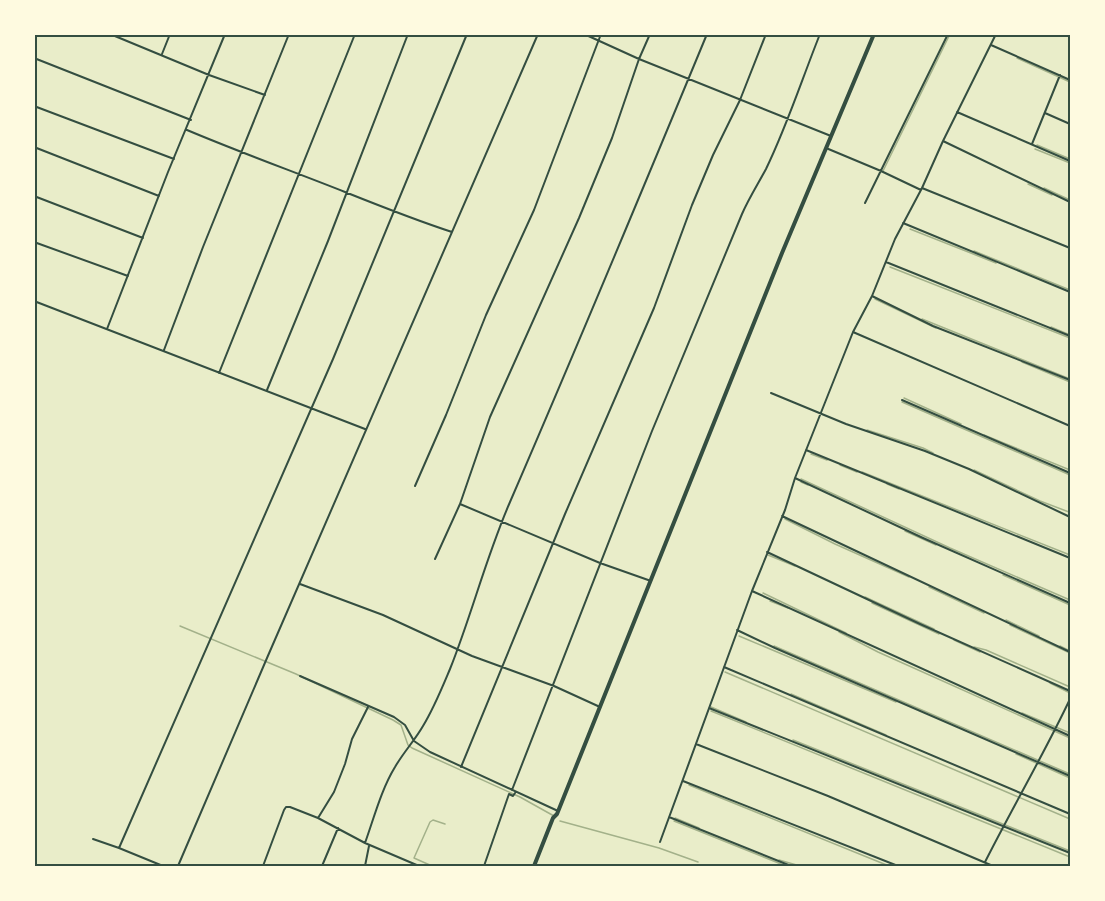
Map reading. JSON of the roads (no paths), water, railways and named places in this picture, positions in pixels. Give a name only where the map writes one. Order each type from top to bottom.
[{"type":"main road","points":[[534,867],[874,34]]},
{"type":"street","points":[[110,34],[209,75],[265,95]]},
{"type":"street","points":[[123,40],[125,34]]},
{"type":"street","points":[[162,54],[170,34]]},
{"type":"street","points":[[107,329],[225,34]]},
{"type":"street","points":[[164,350],[289,34]]},
{"type":"street","points":[[219,373],[355,34]]},
{"type":"street","points":[[267,390],[328,242],[408,34]]},
{"type":"street","points":[[119,848],[311,409],[467,34]]},
{"type":"street","points":[[178,867],[262,667],[538,34]]},
{"type":"street","points":[[584,34],[639,60],[831,136]]},
{"type":"street","points":[[415,486],[450,407],[486,315],[534,210],[601,34]]},
{"type":"street","points":[[435,559],[460,504],[490,417],[579,218],[612,138],[650,34]]},
{"type":"street","points":[[365,843],[394,768],[414,741],[435,705],[502,522],[707,34]]},
{"type":"street","points":[[461,766],[553,542],[654,308],[709,165],[740,100],[766,34]]},
{"type":"street","points":[[484,867],[509,794],[514,792],[600,563],[720,262],[752,191],[765,171],[820,34]]},
{"type":"street","points":[[865,203],[948,34]]},
{"type":"street","points":[[660,842],[737,630],[853,332],[872,296],[903,223],[922,189],[996,34]]},
{"type":"street","points":[[991,45],[1071,80]]},
{"type":"street","points":[[34,58],[191,120]]},
{"type":"street","points":[[1032,144],[1060,75]]},
{"type":"street","points":[[34,106],[174,159]]},
{"type":"street","points":[[957,112],[1071,161]]},
{"type":"street","points":[[1045,113],[1071,124]]},
{"type":"street","points":[[187,130],[393,212],[452,232]]},
{"type":"street","points":[[943,141],[1071,201]]},
{"type":"street","points":[[34,147],[159,196]]},
{"type":"street","points":[[826,148],[1071,248]]},
{"type":"street","points":[[34,196],[143,238]]},
{"type":"street","points":[[903,223],[1071,292]]},
{"type":"street","points":[[34,242],[128,276]]},
{"type":"street","points":[[886,262],[1071,336]]},
{"type":"street","points":[[872,296],[933,326],[1071,380]]},
{"type":"street","points":[[34,301],[366,429]]},
{"type":"street","points":[[853,332],[1071,426]]},
{"type":"street","points":[[771,393],[822,415],[969,469],[1071,517]]},
{"type":"street","points":[[902,400],[1071,473]]},
{"type":"street","points":[[806,450],[1071,558]]},
{"type":"street","points":[[795,478],[923,538],[1071,603]]},
{"type":"street","points":[[460,504],[600,563],[651,581]]},
{"type":"street","points":[[782,516],[1071,652]]},
{"type":"street","points":[[767,552],[931,629],[1071,691]]},
{"type":"street","points":[[298,584],[383,615],[472,656],[554,686],[600,706]]},
{"type":"street","points":[[752,591],[1071,736]]},
{"type":"street","points":[[737,630],[1071,776]]},
{"type":"street","points":[[724,667],[1071,814]]},
{"type":"street","points":[[300,676],[399,721],[405,725],[414,741],[430,752],[558,811]]},
{"type":"street","points":[[984,865],[1071,699]]},
{"type":"street","points":[[318,818],[334,792],[352,739],[368,708]]},
{"type":"street","points":[[709,708],[1071,853]]},
{"type":"street","points":[[696,744],[797,783],[993,867]]},
{"type":"street","points":[[683,782],[898,867]]},
{"type":"street","points":[[263,867],[286,807],[318,818],[369,845],[419,867]]},
{"type":"street","points":[[669,817],[792,867]]},
{"type":"street","points":[[321,867],[339,828]]},
{"type":"street","points":[[93,839],[163,867]]},
{"type":"street","points":[[365,867],[369,845]]},
{"type":"waterway","points":[[883,171],[950,34]]},
{"type":"waterway","points":[[1017,58],[1070,82]]},
{"type":"waterway","points":[[1037,145],[1070,159]]},
{"type":"waterway","points":[[1035,149],[1070,163]]},
{"type":"waterway","points":[[1028,184],[1052,195]]},
{"type":"waterway","points":[[1044,188],[1070,200]]},
{"type":"waterway","points":[[910,229],[996,263]]},
{"type":"waterway","points":[[974,251],[1070,290]]},
{"type":"waterway","points":[[890,267],[1070,338]]},
{"type":"waterway","points":[[875,299],[936,328]]},
{"type":"waterway","points":[[922,319],[1070,379]]},
{"type":"waterway","points":[[1051,327],[1070,335]]},
{"type":"waterway","points":[[1022,362],[1070,382]]},
{"type":"waterway","points":[[904,398],[961,424]]},
{"type":"waterway","points":[[902,402],[1070,475]]},
{"type":"waterway","points":[[867,430],[933,453]]},
{"type":"waterway","points":[[984,435],[1070,470]]},
{"type":"waterway","points":[[811,454],[827,460]]},
{"type":"waterway","points":[[840,465],[857,472]]},
{"type":"waterway","points":[[974,470],[1069,512]]},
{"type":"waterway","points":[[862,472],[1070,555]]},
{"type":"waterway","points":[[801,479],[950,548],[1070,600]]},
{"type":"waterway","points":[[801,482],[808,485]]},
{"type":"waterway","points":[[887,484],[899,489]]},
{"type":"waterway","points":[[785,519],[909,577]]},
{"type":"waterway","points":[[905,531],[936,545]]},
{"type":"waterway","points":[[768,555],[795,566]]},
{"type":"waterway","points":[[1003,575],[1070,605]]},
{"type":"waterway","points":[[929,587],[984,613]]},
{"type":"waterway","points":[[763,593],[846,633]]},
{"type":"waterway","points":[[865,597],[934,629]]},
{"type":"waterway","points":[[770,601],[788,608]]},
{"type":"waterway","points":[[872,603],[939,634]]},
{"type":"waterway","points":[[1006,620],[1039,636]]},
{"type":"waterway","points":[[1010,625],[1070,653]]},
{"type":"waterway","points":[[180,626],[296,674],[393,720],[401,725],[408,745],[412,748],[520,797],[554,816]]},
{"type":"waterway","points":[[839,632],[878,652],[1070,738]]},
{"type":"waterway","points":[[739,636],[896,702]]},
{"type":"waterway","points":[[954,640],[980,652]]},
{"type":"waterway","points":[[774,646],[1070,774]]},
{"type":"waterway","points":[[1060,646],[1070,651]]},
{"type":"waterway","points":[[974,647],[986,650],[1070,687]]},
{"type":"waterway","points":[[725,672],[1070,819]]},
{"type":"waterway","points":[[1050,683],[1070,693]]},
{"type":"waterway","points":[[791,694],[886,735]]},
{"type":"waterway","points":[[711,707],[746,722]]},
{"type":"waterway","points":[[711,711],[1070,857]]},
{"type":"waterway","points":[[1022,713],[1070,733]]},
{"type":"waterway","points":[[793,740],[1070,851]]},
{"type":"waterway","points":[[1016,754],[1070,778]]},
{"type":"waterway","points":[[689,785],[889,866]]},
{"type":"waterway","points":[[675,818],[699,828]]},
{"type":"waterway","points":[[432,866],[414,858],[430,822],[433,820],[445,824]]},
{"type":"waterway","points":[[560,821],[659,848],[698,862]]},
{"type":"waterway","points":[[674,821],[786,866]]},
{"type":"waterway","points":[[779,860],[800,866]]}]
